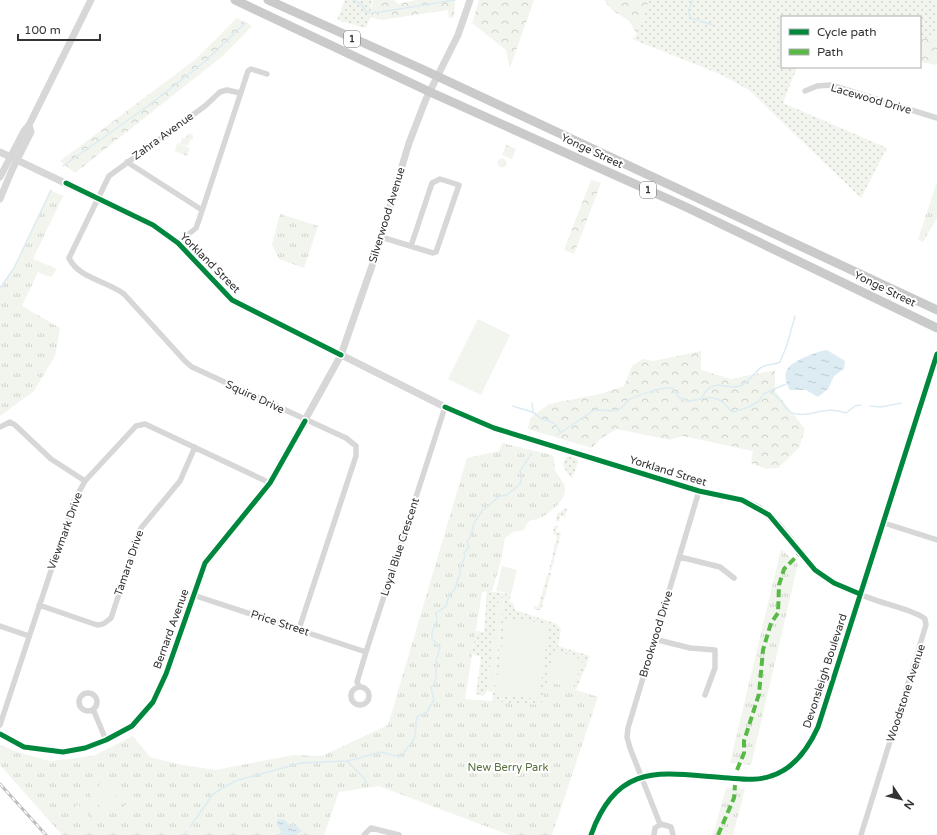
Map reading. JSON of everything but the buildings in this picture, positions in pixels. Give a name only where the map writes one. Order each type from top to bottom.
[{"type":"main road","name":"Yonge Street","points":[[235,0],[430,92],[686,207],[937,328]]},
{"type":"main road","name":"Yonge Street","points":[[268,0],[437,76],[937,310]]},
{"type":"street","points":[[0,199],[24,131],[29,125],[91,0]]},
{"type":"street","name":"Silverwood Avenue","points":[[341,355],[381,237],[402,162],[437,76],[458,35],[470,0]]},
{"type":"street","points":[[178,244],[196,228],[248,71],[251,69],[268,74]]},
{"type":"street","name":"Lacewood Drive","points":[[805,91],[817,86],[831,85],[937,118]]},
{"type":"street","name":"Zahra Avenue","points":[[97,198],[108,176],[205,106],[220,92],[227,90],[240,93]]},
{"type":"street","name":"Yorkland Street","points":[[0,152],[153,225],[178,244],[232,300],[444,407],[494,428],[700,491],[742,500],[759,508],[778,524],[815,570],[834,583],[860,594]]},
{"type":"street","points":[[0,177],[14,159]]},
{"type":"street","points":[[127,162],[202,210]]},
{"type":"street","points":[[381,237],[433,253],[437,250],[459,185],[440,179],[432,183],[411,246]]},
{"type":"street","name":"Squire Drive","points":[[97,198],[69,258],[75,268],[124,294],[192,367],[346,438],[356,446],[299,629]]},
{"type":"street","name":"Devonsleigh Boulevard","points":[[640,776],[671,774],[758,779],[772,776],[793,763],[811,743],[818,727],[937,354]]},
{"type":"street","name":"Bernard Avenue","points":[[0,734],[24,747],[63,752],[85,748],[106,740],[132,726],[153,702],[166,674],[205,563],[270,483],[341,355]]},
{"type":"street","name":"Loyal Blue Crescent","points":[[359,686],[358,682],[366,652],[444,407]]},
{"type":"street","points":[[0,427],[10,422],[15,424],[51,459],[85,481]]},
{"type":"street","name":"Viewmark Drive","points":[[0,725],[74,500],[85,481],[128,433],[140,424],[152,427],[270,483]]},
{"type":"street","name":"Tamara Drive","points":[[39,605],[97,625],[102,625],[111,618],[141,528],[180,481],[195,447]]},
{"type":"street","name":"Brookwood Drive","points":[[660,824],[640,776],[627,737],[628,728],[700,491]]},
{"type":"street","points":[[884,523],[937,540]]},
{"type":"street","points":[[680,557],[720,567],[734,578]]},
{"type":"street","name":"Woodstone Avenue","points":[[860,594],[886,605],[918,614],[926,619],[926,625],[861,835]]},
{"type":"street","name":"Price Street","points":[[193,596],[299,629],[366,652]]},
{"type":"street","points":[[0,626],[29,636]]},
{"type":"street","points":[[654,639],[690,648],[715,650],[715,668],[705,695]]},
{"type":"street","points":[[93,709],[106,740]]},
{"type":"street","points":[[591,835],[607,802],[614,794],[640,776]]},
{"type":"street","points":[[654,835],[655,828],[660,824],[669,825],[673,835]]},
{"type":"street","points":[[364,835],[371,828],[399,835]]},
{"type":"green space","points":[[345,0],[372,0],[370,17],[366,28],[337,20]]},
{"type":"green space","points":[[373,0],[394,0],[398,4],[416,0],[455,0],[454,17],[449,18],[448,10],[381,20],[370,17]]},
{"type":"green space","points":[[479,0],[534,0],[510,68],[506,50],[472,23]]},
{"type":"green space","points":[[604,0],[649,0],[637,34],[629,21],[612,10]]},
{"type":"green space","points":[[649,0],[937,0],[937,38],[930,36],[926,39],[921,38],[921,16],[781,16],[781,68],[797,68],[783,103],[887,148],[861,198],[749,90],[720,74],[632,39],[637,34]]},
{"type":"green space","points":[[237,18],[252,26],[224,55],[75,173],[60,161],[196,59]]},
{"type":"green space","points":[[930,36],[937,38],[937,65],[921,62],[921,38],[926,39]]},
{"type":"green space","points":[[190,133],[193,135],[193,139],[190,140],[188,146],[180,144],[182,138],[185,138]]},
{"type":"green space","points":[[177,143],[190,148],[187,156],[175,151]]},
{"type":"green space","points":[[506,145],[516,149],[512,159],[502,155]]},
{"type":"green space","points":[[500,159],[504,159],[506,163],[504,167],[500,167],[498,165],[498,161]]},
{"type":"green space","points":[[591,180],[601,183],[574,254],[564,250]]},
{"type":"green space","points":[[937,182],[937,218],[923,242],[918,239]]},
{"type":"green space","points":[[50,190],[63,196],[33,259],[57,269],[51,277],[38,272],[22,306],[60,328],[55,356],[34,391],[0,416],[0,290],[21,254]]},
{"type":"green space","points":[[280,214],[318,226],[304,268],[279,259],[272,244]]},
{"type":"green space","points":[[478,319],[510,335],[481,395],[448,379]]},
{"type":"green space","points":[[701,351],[701,370],[731,379],[775,370],[775,391],[805,429],[799,448],[778,468],[766,469],[751,463],[753,451],[683,436],[670,440],[617,429],[600,439],[592,448],[528,429],[530,418],[549,404],[600,394],[624,386],[632,366],[643,359],[653,361]]},
{"type":"green space","name":"New Berry Park","points":[[502,443],[552,455],[556,472],[562,480],[565,493],[557,506],[548,513],[527,523],[524,530],[513,532],[505,538],[501,561],[492,591],[482,592],[465,699],[541,705],[548,681],[598,697],[552,835],[509,835],[379,786],[339,792],[324,835],[62,835],[0,765],[0,745],[17,752],[50,761],[93,756],[133,736],[150,757],[177,764],[215,770],[294,755],[322,756],[388,725],[467,458],[499,451]]},
{"type":"green space","points":[[571,456],[578,460],[572,479],[564,468],[563,463],[566,457]]},
{"type":"green space","points":[[565,508],[567,509],[565,517],[560,516],[559,522],[556,521],[557,514]]},
{"type":"green space","points":[[554,526],[558,526],[556,532],[561,533],[551,571],[549,570],[557,536],[553,534]]},
{"type":"green space","points":[[781,549],[798,564],[751,765],[730,763]]},
{"type":"green space","points":[[502,566],[517,570],[511,594],[496,591]]},
{"type":"green space","points":[[548,573],[551,573],[542,607],[540,610],[535,610],[534,606],[538,607]]},
{"type":"green space","points":[[487,591],[511,594],[509,602],[513,603],[515,610],[557,624],[561,630],[558,646],[590,656],[576,690],[548,681],[541,705],[492,702],[504,599],[499,597],[487,691],[483,696],[476,694],[481,657],[472,654],[476,631],[484,632]]},
{"type":"green space","points":[[499,597],[504,598],[493,692],[487,691]]},
{"type":"green space","points":[[506,618],[549,624],[539,699],[495,694]]},
{"type":"green space","points":[[555,650],[583,660],[573,689],[545,680]]},
{"type":"green space","points":[[105,780],[118,794],[111,800],[98,786]]},
{"type":"green space","points":[[96,788],[108,803],[102,809],[89,794]]},
{"type":"green space","points":[[726,788],[745,789],[733,835],[713,835]]},
{"type":"green space","points":[[87,796],[100,811],[93,817],[80,802]]},
{"type":"green space","points":[[135,796],[143,805],[128,819],[120,810]]},
{"type":"green space","points":[[78,804],[91,819],[84,825],[71,810]]},
{"type":"water","points":[[827,350],[845,361],[844,369],[834,376],[828,389],[818,397],[806,390],[790,390],[787,385],[786,378],[787,369],[792,364],[807,356]]},
{"type":"water","points":[[278,819],[285,820],[291,828],[294,824],[302,831],[297,835],[278,835],[282,833],[277,824]]},
{"type":"waterway","points":[[353,0],[361,4],[366,12],[374,13],[455,0]]},
{"type":"waterway","points":[[693,0],[688,11],[691,18],[713,25]]},
{"type":"waterway","points":[[63,166],[148,106],[203,63],[245,23]]},
{"type":"waterway","points":[[0,288],[14,268],[51,190]]},
{"type":"waterway","points":[[702,398],[710,387],[715,385],[730,387],[743,385],[762,367],[780,362],[787,345],[795,316]]},
{"type":"waterway","points":[[557,435],[594,410],[616,410],[622,408],[630,399],[657,390],[672,388],[677,396],[688,401],[704,398],[718,399],[733,412],[749,407],[759,401],[763,394],[786,384]]},
{"type":"waterway","points":[[771,393],[778,397],[788,410],[796,414],[808,414],[831,410],[846,413],[855,406],[861,405]]},
{"type":"waterway","points":[[532,403],[533,411]]},
{"type":"waterway","points":[[870,406],[881,407],[901,403]]},
{"type":"waterway","points":[[513,406],[535,413],[540,418],[557,426],[560,432]]},
{"type":"waterway","points":[[190,827],[213,794],[235,781],[301,763],[347,761],[381,752],[400,757],[402,755],[414,738],[417,717],[427,712],[434,700],[431,687],[434,685],[436,677],[436,661],[440,647],[432,639],[432,632],[437,621],[436,613],[446,606],[449,595],[455,589],[460,573],[460,567],[465,557],[464,553],[469,547],[467,542],[471,535],[474,523],[483,510],[500,496],[507,495],[520,484],[522,476],[520,471],[531,454]]},
{"type":"waterway","points":[[347,761],[365,779],[366,784]]},
{"type":"waterway","points":[[184,835],[186,831]]},
{"type":"railway","points":[[0,784],[46,835]]},
{"type":"marked path","points":[[737,770],[744,753],[744,741],[759,694],[763,650],[771,623],[778,613],[779,585],[784,569],[800,553]]},
{"type":"marked path","points":[[718,835],[734,798],[735,785]]},
{"type":"cycle path","points":[[66,183],[153,225],[178,243],[232,300],[341,355]]},
{"type":"cycle path","points":[[591,835],[602,811],[615,793],[629,783],[646,776],[664,774],[760,779],[779,773],[787,768],[805,750],[818,727],[937,354]]},
{"type":"cycle path","points":[[445,407],[494,428],[699,491],[742,500],[769,515],[815,570],[834,583],[860,594]]},
{"type":"cycle path","points":[[0,734],[24,747],[63,752],[85,748],[106,740],[132,726],[153,702],[166,674],[205,563],[270,483],[305,421]]}]
